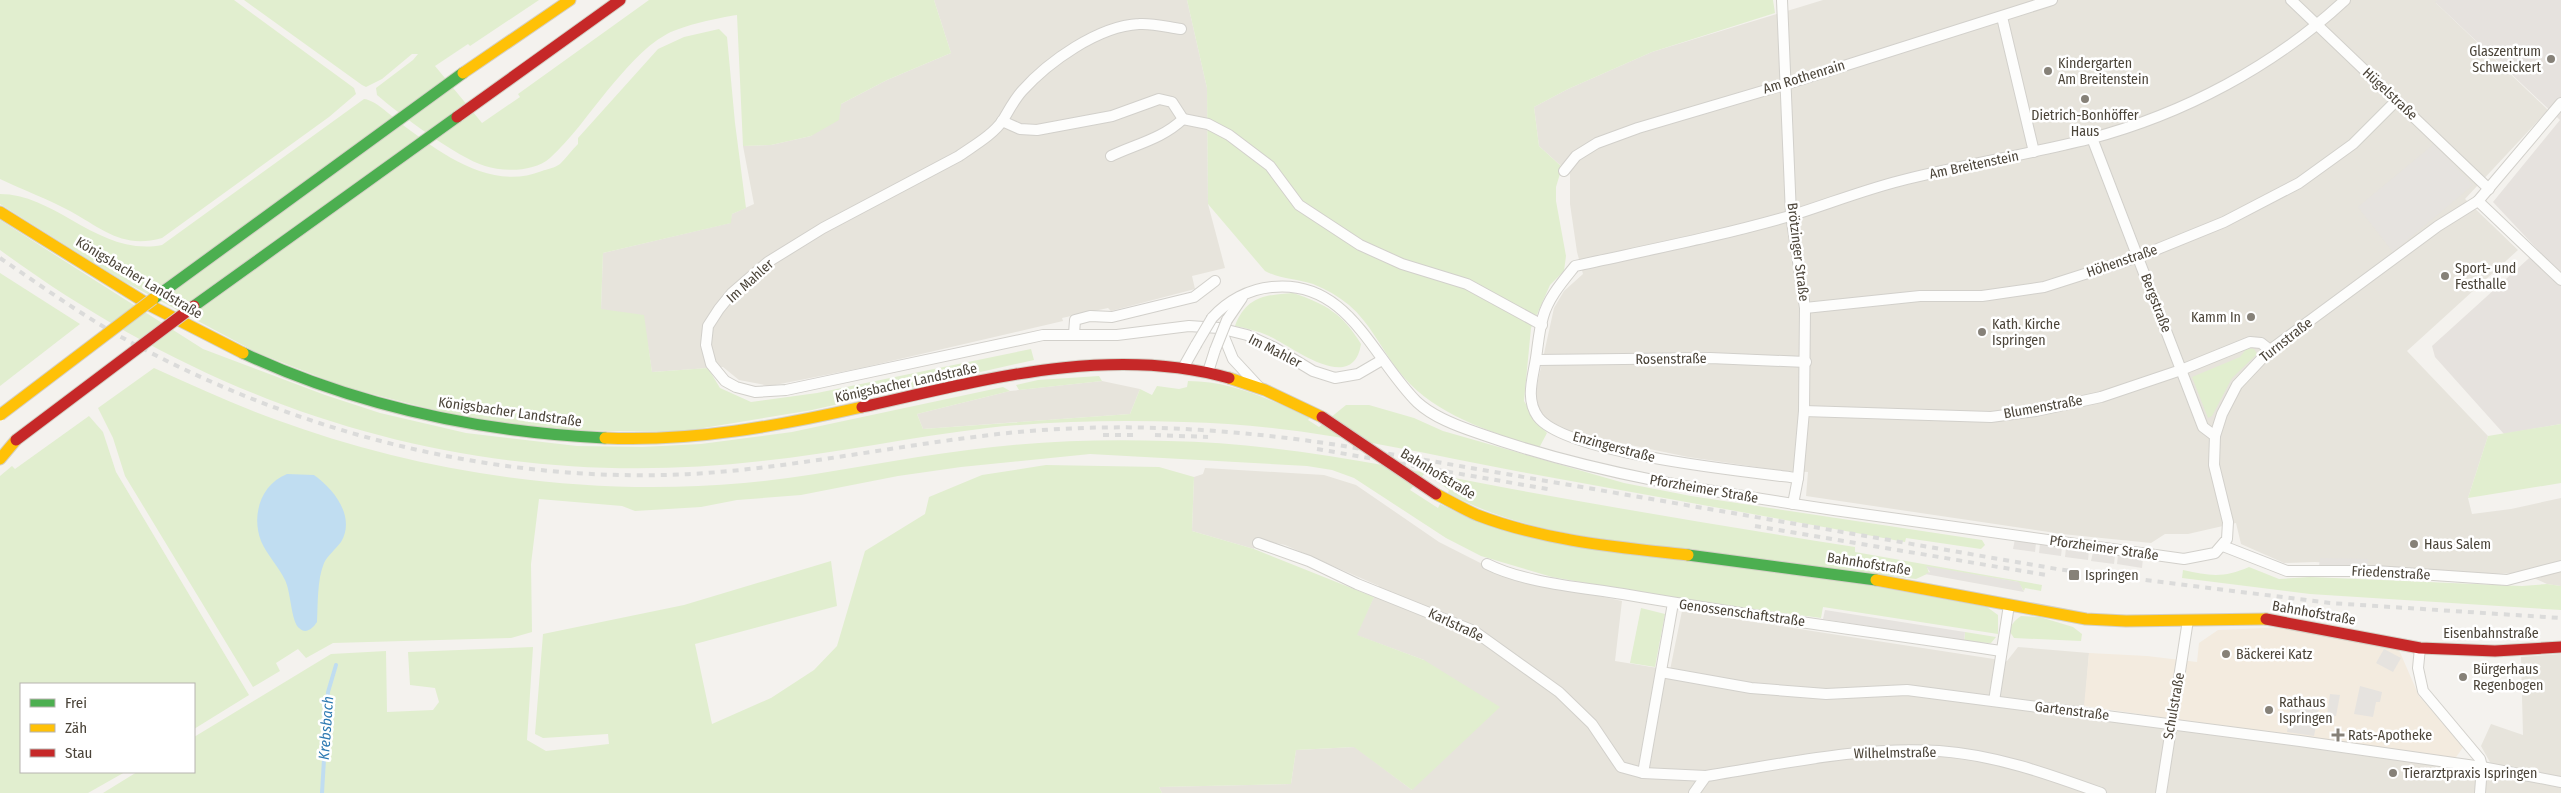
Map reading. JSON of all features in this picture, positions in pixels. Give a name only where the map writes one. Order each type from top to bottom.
[{"type":"main road","points":[[0,415],[153,298],[471,67],[570,0]]},
{"type":"main road","points":[[0,453],[290,235],[488,92],[620,0]]},
{"type":"main road","name":"Königsbacher Landstraße","points":[[0,212],[163,312],[228,346],[285,372],[347,394],[433,418],[522,432],[621,439],[706,435],[788,423],[1056,368],[1128,364],[1208,372]]},
{"type":"main road","name":"Bahnhofstraße","points":[[1208,372],[1258,387],[1322,417],[1436,494],[1475,514],[1500,523],[1563,540],[1801,568],[1920,587],[2009,605],[2093,619],[2274,619],[2420,648]]},
{"type":"main road","points":[[0,459],[16,440]]},
{"type":"main road","name":"Eisenbahnstraße","points":[[2420,648],[2495,651],[2561,647]]},
{"type":"street","name":"Brötzinger Straße","points":[[1782,0],[1791,215],[1805,308],[1806,362],[1804,412],[1798,478],[1793,504]]},
{"type":"street","name":"Am Rothenrain","points":[[1564,171],[1576,156],[1597,143],[1682,114],[1787,84],[2052,0]]},
{"type":"street","name":"Hügelstraße","points":[[2290,0],[2489,189]]},
{"type":"street","name":"Am Breitenstein","points":[[1575,266],[1791,215],[1906,179],[2092,138],[2161,115],[2218,89],[2263,64],[2317,26],[2345,0]]},
{"type":"street","points":[[2002,17],[2034,152]]},
{"type":"street","name":"Im Mahler","points":[[1180,29],[1139,24],[1104,32],[1064,55],[1039,73],[1021,92],[1002,121],[958,156],[823,228],[800,244],[768,262],[732,293],[708,326],[706,345],[711,364],[724,381],[736,387],[755,392],[786,390],[1043,335],[1117,335],[1189,326],[1219,328],[1255,338],[1313,371],[1335,378],[1358,374],[1382,360]]},
{"type":"street","points":[[1002,121],[1020,129],[1036,130],[1112,116],[1159,99],[1172,102],[1179,109],[1184,119]]},
{"type":"street","name":"Höhenstraße","points":[[1805,308],[1920,296],[1982,296],[2044,287],[2138,257],[2224,222],[2299,183],[2352,144],[2396,101]]},
{"type":"street","name":"Turnstraße","points":[[2223,546],[2229,533],[2214,465],[2215,436],[2222,414],[2237,385],[2270,350],[2438,226],[2478,201],[2561,103]]},
{"type":"street","points":[[1111,156],[1164,133],[1184,119],[1208,124],[1229,135],[1270,166],[1300,204],[1360,245],[1402,264],[1467,284],[1542,325]]},
{"type":"street","name":"Bergstraße","points":[[2092,138],[2203,427],[2215,436]]},
{"type":"street","points":[[2478,201],[2561,280]]},
{"type":"street","name":"Enzingerstraße","points":[[1575,266],[1557,288],[1543,317],[1530,400],[1539,418],[1572,437],[1641,456],[1694,466],[1798,478]]},
{"type":"street","points":[[1074,334],[1074,320],[1090,316],[1112,317],[1194,297],[1215,281]]},
{"type":"street","name":"Pforzheimer Straße","points":[[1183,368],[1212,318],[1224,305],[1260,288],[1278,286],[1298,288],[1331,300],[1349,315],[1382,360],[1420,404],[1444,419],[1476,433],[1572,463],[1620,474],[1793,504],[2184,559],[2203,557],[2215,553],[2223,546]]},
{"type":"street","points":[[1208,372],[1227,320],[1243,296]]},
{"type":"street","points":[[1222,332],[1228,351],[1238,366],[1258,387]]},
{"type":"street","name":"Blumenstraße","points":[[1804,412],[1992,417],[2036,411],[2101,396],[2181,370],[2250,342],[2261,343],[2270,350]]},
{"type":"street","name":"Rosenstraße","points":[[1536,360],[1710,358],[1806,362]]},
{"type":"street","name":"Karlstraße","points":[[1258,543],[1309,561],[1357,584],[1474,632],[1559,692],[1592,724],[1621,767],[1643,773],[1706,776]]},
{"type":"street","name":"Friedenstraße","points":[[2223,546],[2287,571],[2375,571],[2507,580],[2527,577],[2561,566]]},
{"type":"street","name":"Genossenschaftstraße","points":[[1487,564],[1497,569],[1542,580],[1672,603],[2001,651]]},
{"type":"street","points":[[1643,773],[1672,603]]},
{"type":"street","points":[[1994,701],[2009,605]]},
{"type":"street","name":"Schulstraße","points":[[2161,793],[2170,724],[2188,620]]},
{"type":"street","points":[[2420,648],[2418,668],[2422,691],[2480,759],[2482,767],[2480,793]]},
{"type":"street","name":"Gartenstraße","points":[[1661,672],[1760,688],[1826,694],[1907,690],[2482,767],[2561,782]]},
{"type":"street","name":"Wilhelmstraße","points":[[1706,776],[1842,754],[1939,752],[2033,769],[2101,793]]},
{"type":"street","points":[[1694,793],[1706,776]]},
{"type":"shaded area","points":[[934,0],[1187,0],[1207,88],[1208,204],[1225,268],[1192,276],[1195,289],[1111,311],[1108,308],[1062,318],[1063,321],[861,368],[770,386],[739,380],[723,367],[652,372],[648,346],[601,309],[603,253],[730,223],[732,214],[754,204],[743,146],[771,145],[811,136],[841,104],[887,80],[951,53]]},
{"type":"shaded area","points":[[1823,0],[2437,0],[2436,3],[2548,110],[2465,199],[2518,250],[2407,351],[2488,436],[2468,498],[2472,514],[2511,509],[2561,498],[2561,586],[2547,584],[2523,573],[2485,574],[2315,562],[2284,563],[2241,544],[2236,523],[2188,534],[2165,534],[2151,543],[2062,534],[1806,496],[1808,472],[1783,471],[1688,457],[1573,433],[1552,424],[1541,415],[1534,399],[1554,308],[1564,291],[1583,274],[1577,252],[1570,204],[1570,174],[1539,146],[1534,107],[1568,89],[1652,52]]},
{"type":"shaded area","points":[[2437,0],[2561,0],[2561,424],[2504,434],[2435,357],[2432,346],[2538,250],[2493,202],[2560,120],[2435,2]]},
{"type":"shaded area","points":[[2434,144],[2473,185],[2393,252],[2358,207]]},
{"type":"shaded area","points":[[1102,381],[1140,389],[1130,414],[923,429],[917,414],[1010,391]]},
{"type":"shaded area","points":[[1205,468],[1324,475],[1356,485],[1439,542],[1504,575],[1622,601],[1615,661],[1670,670],[1682,611],[2007,661],[2018,647],[2089,653],[2084,717],[2491,764],[2481,746],[2491,724],[2523,735],[2521,657],[2561,654],[2561,793],[1162,793],[1159,787],[1291,784],[1296,750],[1355,747],[1412,790],[1424,660],[1356,635],[1379,586],[1285,545],[1258,539],[1254,549],[1192,531],[1194,477],[1203,474]]},
{"type":"shaded area","points":[[2015,539],[2143,558],[2142,568],[2117,564],[2118,555],[2115,555],[2114,564],[2091,561],[2093,552],[2089,551],[2088,560],[2065,557],[2066,548],[2062,547],[2061,556],[2039,553],[2040,544],[2036,543],[2035,552],[2013,549]]},
{"type":"shaded area","points":[[2320,558],[2368,559],[2368,567],[2319,566]]},
{"type":"shaded area","points":[[1926,566],[2019,582],[2024,592],[1925,574],[1930,572]]},
{"type":"shaded area","points":[[1825,610],[1965,632],[1964,641],[1823,619]]},
{"type":"shaded area","points":[[2290,627],[2399,650],[2419,696],[2464,746],[2454,760],[2084,706],[2089,653],[2147,656],[2197,662],[2199,643],[2218,630]]},
{"type":"shaded area","points":[[2384,649],[2401,658],[2393,672],[2376,663]]},
{"type":"shaded area","points":[[2360,686],[2382,692],[2380,702],[2376,702],[2373,717],[2354,714]]},
{"type":"shaded area","points":[[2330,694],[2340,695],[2336,716],[2327,715]]},
{"type":"shaded area","points":[[2292,698],[2320,703],[2314,736],[2287,732]]},
{"type":"green space","points":[[0,0],[234,0],[354,88],[356,94],[329,117],[162,238],[148,241],[124,239],[103,230],[62,207],[0,179]]},
{"type":"green space","points":[[244,0],[539,0],[470,46],[468,44],[435,66],[482,123],[520,97],[518,94],[649,0],[934,0],[951,53],[887,80],[841,104],[839,120],[811,136],[771,145],[743,146],[737,15],[701,22],[667,34],[642,53],[627,67],[573,134],[550,158],[536,166],[510,170],[485,166],[460,154],[414,124],[377,95],[376,88],[413,60],[418,54],[412,54],[382,79],[366,87]]},
{"type":"green space","points":[[1187,0],[1773,0],[1775,13],[1652,52],[1568,89],[1534,107],[1539,146],[1562,167],[1556,187],[1556,201],[1566,256],[1564,271],[1550,285],[1531,328],[1524,401],[1536,421],[1547,433],[1539,448],[1500,435],[1462,419],[1427,398],[1411,385],[1397,369],[1369,328],[1349,305],[1323,288],[1265,271],[1208,204],[1207,88]]},
{"type":"green space","points":[[719,29],[727,37],[735,123],[746,208],[732,214],[731,223],[603,253],[601,309],[644,315],[652,372],[708,368],[720,388],[751,402],[817,393],[1031,349],[1034,360],[812,410],[679,432],[550,430],[450,414],[345,387],[258,353],[123,281],[0,204],[0,194],[21,197],[60,213],[98,234],[118,242],[139,246],[162,245],[364,99],[378,105],[430,145],[465,165],[503,176],[522,176],[560,164],[578,144],[578,138],[658,49],[684,37]]},
{"type":"green space","points":[[0,220],[203,349],[325,395],[380,413],[466,433],[577,446],[642,447],[701,444],[792,432],[1003,387],[1010,391],[917,414],[923,429],[1130,414],[1140,389],[1152,395],[1157,386],[1179,389],[1187,387],[1188,381],[1204,382],[1236,388],[1266,398],[1310,418],[1308,420],[1319,427],[1346,405],[1369,405],[1414,418],[1443,431],[1624,483],[1691,496],[1982,540],[1985,545],[1981,549],[1906,538],[1905,542],[1351,439],[1226,424],[1159,421],[1060,422],[987,428],[790,458],[657,468],[556,465],[457,452],[360,430],[267,399],[175,358],[87,308],[0,250]]},
{"type":"green space","points":[[0,273],[80,324],[0,386]]},
{"type":"green space","points":[[1293,293],[1315,301],[1333,311],[1347,325],[1361,344],[1356,359],[1346,366],[1334,367],[1306,357],[1269,336],[1235,326],[1239,316],[1257,299]]},
{"type":"green space","points":[[2247,348],[2254,349],[2257,354],[2232,378],[2212,416],[2208,418],[2192,377],[2240,357]]},
{"type":"green space","points":[[154,368],[274,419],[330,438],[388,454],[506,477],[625,487],[685,487],[772,480],[993,447],[1068,441],[1168,441],[1255,446],[1384,465],[1640,512],[1855,547],[1855,552],[2042,585],[2041,591],[2025,588],[2024,591],[2018,582],[1927,567],[1929,573],[1916,579],[1597,538],[1535,526],[1476,507],[1448,493],[1449,490],[1425,473],[1410,490],[1438,508],[1440,504],[1468,518],[1743,567],[1872,586],[1987,607],[1998,615],[1998,634],[1823,607],[1821,618],[1684,600],[1552,577],[1481,556],[1446,538],[1354,478],[1332,470],[1307,466],[1090,454],[961,467],[898,476],[801,495],[737,500],[701,507],[635,511],[622,506],[539,499],[531,564],[532,632],[511,638],[333,643],[306,658],[298,649],[276,663],[280,671],[253,687],[125,476],[113,438],[98,408]]},
{"type":"green space","points":[[1099,376],[1102,381],[1019,390],[1016,385],[1038,380]]},
{"type":"green space","points":[[89,416],[103,432],[116,472],[249,695],[195,728],[195,683],[20,683],[20,773],[123,773],[88,793],[0,793],[0,476],[12,466],[15,469]]},
{"type":"green space","points":[[2561,424],[2561,483],[2468,498],[2488,436]]},
{"type":"green space","points":[[1046,465],[1159,467],[1194,477],[1192,531],[1254,549],[1374,597],[1357,635],[1424,660],[1500,707],[1412,790],[1354,747],[1296,750],[1291,784],[1159,787],[1162,793],[103,793],[135,773],[195,773],[195,736],[331,654],[386,651],[387,712],[433,710],[439,702],[435,688],[410,685],[408,652],[533,647],[527,740],[546,751],[609,744],[608,734],[543,738],[535,734],[543,634],[684,605],[831,561],[837,606],[695,644],[712,724],[771,698],[814,670],[837,646],[865,551],[925,514],[929,497],[982,475]]},
{"type":"green space","points":[[2249,567],[2279,579],[2310,577],[2522,586],[2547,584],[2561,586],[2561,610],[2310,594],[2182,578],[2183,570],[2217,575],[2240,571]]},
{"type":"green space","points":[[1641,608],[1665,614],[1655,667],[1630,663]]},
{"type":"green space","points":[[2021,616],[2040,617],[2073,627],[2082,634],[2081,641],[2014,638],[2010,632],[2011,627]]},
{"type":"green space","points":[[1965,632],[1996,637],[1991,643],[1964,642]]},
{"type":"water","points":[[287,474],[314,475],[322,481],[341,504],[346,523],[345,533],[341,542],[324,563],[319,584],[317,622],[307,631],[302,630],[296,624],[285,580],[261,541],[258,531],[257,521],[260,501],[271,485]]},
{"type":"waterway","name":"Krebsbach","points":[[322,793],[328,692],[336,665]]},
{"type":"railway","points":[[0,258],[123,338],[190,372],[260,402],[332,427],[405,447],[480,462],[555,471],[631,475],[707,473],[785,465],[979,436],[1018,432],[1099,428],[1219,431],[1338,445],[2057,569],[2330,603],[2561,618]]},
{"type":"railway","points":[[1103,435],[1138,435]]},
{"type":"railway","points":[[1155,435],[1208,437]]},
{"type":"railway","points":[[1317,449],[1553,490]]},
{"type":"railway","points":[[1755,526],[2046,575]]},
{"type":"traffic: fast","points":[[153,299],[463,73]]},
{"type":"traffic: fast","points":[[194,306],[457,117]]},
{"type":"traffic: fast","points":[[243,353],[286,372],[330,388],[420,413],[512,430],[605,438]]},
{"type":"traffic: fast","points":[[1688,555],[1876,580]]},
{"type":"traffic: slow","points":[[463,73],[570,0]]},
{"type":"traffic: slow","points":[[0,212],[151,306],[243,353]]},
{"type":"traffic: slow","points":[[0,415],[153,299]]},
{"type":"traffic: slow","points":[[1229,378],[1265,390],[1322,417]]},
{"type":"traffic: slow","points":[[605,438],[638,439],[702,435],[767,426],[862,407]]},
{"type":"traffic: slow","points":[[0,459],[16,440]]},
{"type":"traffic: slow","points":[[1436,494],[1477,515],[1529,531],[1581,542],[1688,555]]},
{"type":"traffic: slow","points":[[1876,580],[2086,619],[2126,621],[2266,619]]},
{"type":"traffic: jam","points":[[457,117],[620,0]]},
{"type":"traffic: jam","points":[[16,440],[194,306]]},
{"type":"traffic: jam","points":[[862,407],[998,377],[1091,365],[1184,368],[1229,378]]},
{"type":"traffic: jam","points":[[1322,417],[1436,494]]},
{"type":"traffic: jam","points":[[2266,619],[2420,648],[2495,651],[2561,647]]},
{"type":"place","name":"Glaszentrum Schweickert","points":[[2551,59]]},
{"type":"place","name":"Kindergarten Am Breitenstein","points":[[2048,71]]},
{"type":"place","name":"Dietrich-Bonhöffer Haus","points":[[2085,99]]},
{"type":"place","name":"Sport- und Festhalle","points":[[2445,276]]},
{"type":"place","name":"Kamm In","points":[[2251,317]]},
{"type":"place","name":"Kath. Kirche Ispringen","points":[[1982,332]]},
{"type":"place","name":"Haus Salem","points":[[2414,544]]},
{"type":"place","name":"Ispringen","points":[[2074,575]]},
{"type":"place","name":"Bäckerei Katz","points":[[2226,654]]},
{"type":"place","name":"Bürgerhaus Regenbogen","points":[[2463,677]]},
{"type":"place","name":"Rathaus Ispringen","points":[[2269,710]]},
{"type":"place","name":"Rats-Apotheke","points":[[2338,735]]},
{"type":"place","name":"Tierarztpraxis Ispringen","points":[[2393,773]]}]
